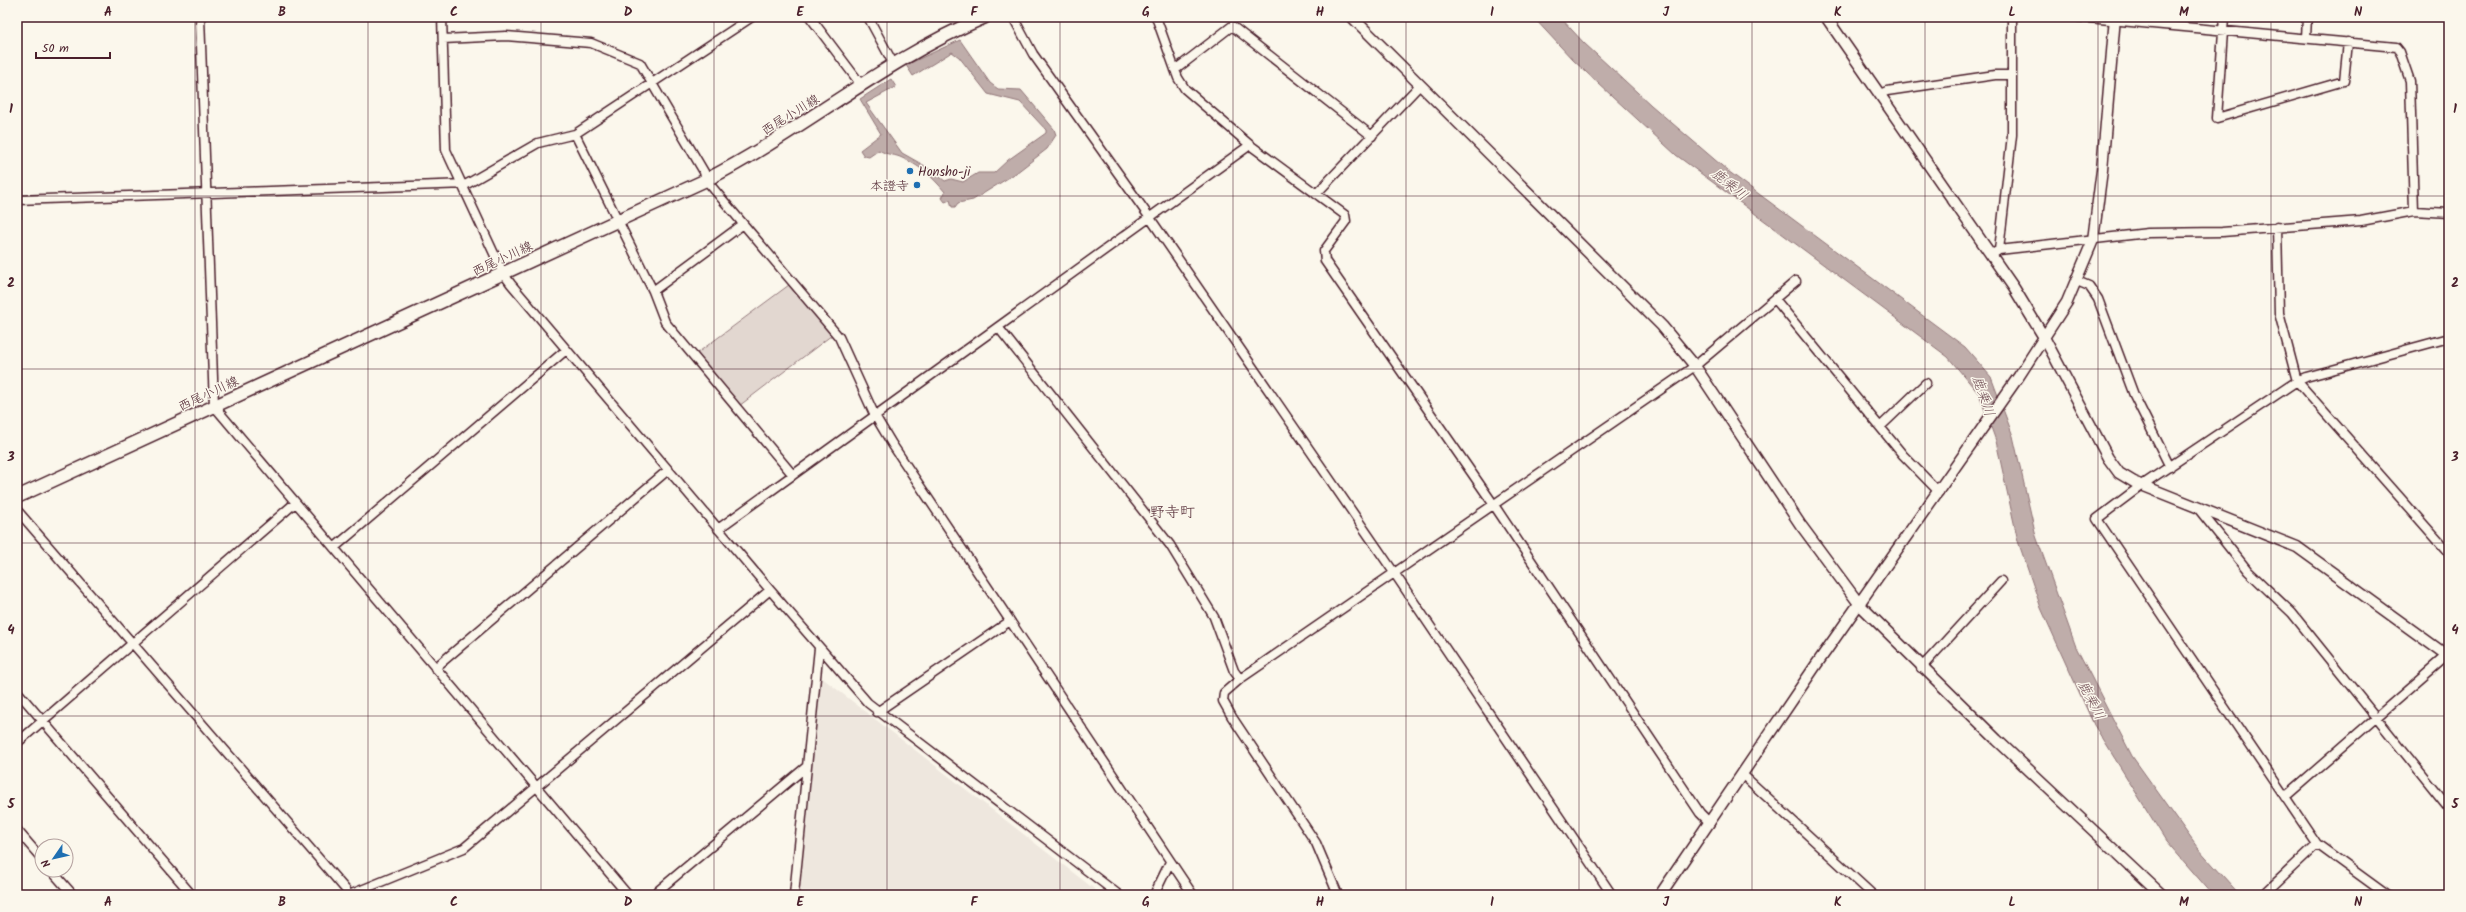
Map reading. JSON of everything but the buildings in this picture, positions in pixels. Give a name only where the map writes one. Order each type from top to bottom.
[{"type":"main road","name":"西尾小川線","points":[[17,496],[706,180],[754,153],[894,65],[950,33],[985,17]]},
{"type":"street","points":[[200,17],[214,406],[628,895]]},
{"type":"street","points":[[442,17],[445,142],[462,185],[503,273],[566,350],[819,648],[877,712],[1119,895]]},
{"type":"street","points":[[17,200],[462,185],[538,143],[575,134],[752,17]]},
{"type":"street","points":[[810,17],[862,86]]},
{"type":"street","points":[[868,17],[894,65]]},
{"type":"street","points":[[1013,17],[1033,54],[1150,218],[1395,574],[1612,895]]},
{"type":"street","points":[[1156,17],[1175,70],[1185,89],[1250,145],[1345,215],[1347,218],[1324,251],[1325,261],[1494,505],[1700,813],[1710,823]]},
{"type":"street","points":[[1352,17],[1643,304],[1695,366],[1800,524],[1860,605],[1921,668],[2162,895]]},
{"type":"street","points":[[1827,17],[1880,94],[1995,252],[2045,339],[2113,466],[2126,478],[2297,547],[2448,656],[2285,797]]},
{"type":"street","points":[[1995,252],[2009,175],[2012,17]]},
{"type":"street","points":[[2078,17],[2115,19],[2223,31],[2392,46],[2400,52],[2410,81],[2414,211]]},
{"type":"street","points":[[2224,17],[2217,118],[2344,81],[2348,42]]},
{"type":"street","points":[[2306,38],[2307,17]]},
{"type":"street","points":[[1660,895],[1743,776],[1816,665],[1860,605],[2045,339],[2077,281],[2093,240],[2102,170],[2115,19]]},
{"type":"street","points":[[1175,70],[1232,26],[1372,136]]},
{"type":"street","points":[[443,39],[506,36],[591,43],[640,62],[654,82],[704,172],[706,180],[742,225],[839,337],[874,414],[1193,895]]},
{"type":"street","points":[[1880,94],[1888,90],[1995,75],[2012,75]]},
{"type":"street","points":[[1316,194],[1420,85]]},
{"type":"street","points":[[575,134],[653,291],[665,322],[793,475]]},
{"type":"street","points":[[718,529],[874,414],[998,327],[1250,145]]},
{"type":"street","points":[[1995,252],[2148,233],[2222,232],[2361,221],[2414,211],[2449,213]]},
{"type":"street","points":[[653,291],[742,225]]},
{"type":"street","points":[[2277,227],[2279,313],[2297,381],[2449,553]]},
{"type":"street","points":[[1338,895],[1316,843],[1223,701],[1224,693],[1240,679],[1395,574],[1695,366],[1796,280]]},
{"type":"street","points":[[2077,281],[2089,286],[2098,299],[2134,395],[2170,467]]},
{"type":"street","points":[[1775,299],[1880,427],[1929,483],[1939,492]]},
{"type":"street","points":[[998,327],[1170,545],[1214,617],[1234,671],[1240,679]]},
{"type":"street","points":[[2387,895],[2317,844],[2097,519],[2142,485],[2297,381],[2306,377],[2449,338]]},
{"type":"street","points":[[334,548],[566,350]]},
{"type":"street","points":[[1880,427],[1926,384]]},
{"type":"street","points":[[435,668],[668,470]]},
{"type":"street","points":[[17,743],[295,503]]},
{"type":"street","points":[[2197,506],[2248,571],[2292,613],[2449,808]]},
{"type":"street","points":[[17,510],[346,890],[348,895],[457,852],[537,788],[770,590]]},
{"type":"street","points":[[1921,668],[2001,581]]},
{"type":"street","points":[[877,712],[1010,621]]},
{"type":"street","points":[[794,895],[819,648]]},
{"type":"street","points":[[17,691],[192,895]]},
{"type":"street","points":[[654,895],[806,767]]},
{"type":"street","points":[[1743,776],[1873,895]]},
{"type":"street","points":[[17,830],[34,850]]},
{"type":"street","points":[[2264,894],[2317,844]]},
{"type":"street","points":[[1154,895],[1170,862]]},
{"type":"street","points":[[58,878],[73,895]]},
{"type":"shaded area","points":[[789,285],[832,335],[739,406],[696,354]]},
{"type":"shaded area","points":[[821,677],[1102,895],[801,895]]},
{"type":"water","name":"鹿乗川","points":[[1533,17],[1560,17],[1584,43],[1651,105],[1728,171],[1965,347],[1991,377],[2013,436],[2036,536],[2076,647],[2132,756],[2197,847],[2240,895],[2213,895],[2166,841],[2094,725],[2041,608],[2018,541],[1996,441],[1979,394],[1948,357],[1676,155],[1573,60]]},
{"type":"water","points":[[960,40],[990,83],[998,89],[1021,90],[1054,129],[1056,135],[1047,149],[1016,173],[973,200],[958,203],[955,207],[952,207],[950,200],[945,202],[942,198],[945,192],[940,186],[930,176],[913,164],[900,157],[879,150],[869,157],[864,156],[860,150],[881,134],[860,99],[891,79],[896,87],[866,103],[902,153],[925,166],[945,181],[951,179],[963,182],[978,173],[994,173],[1008,160],[1046,133],[1046,130],[1020,102],[988,94],[959,57],[952,52],[913,76],[906,65]]},
{"type":"place","name":"Honsho-ji","points":[[910,171]]},
{"type":"place","name":"本證寺","points":[[917,185]]},
{"type":"district","name":"野寺町","points":[[1172,512]]}]
